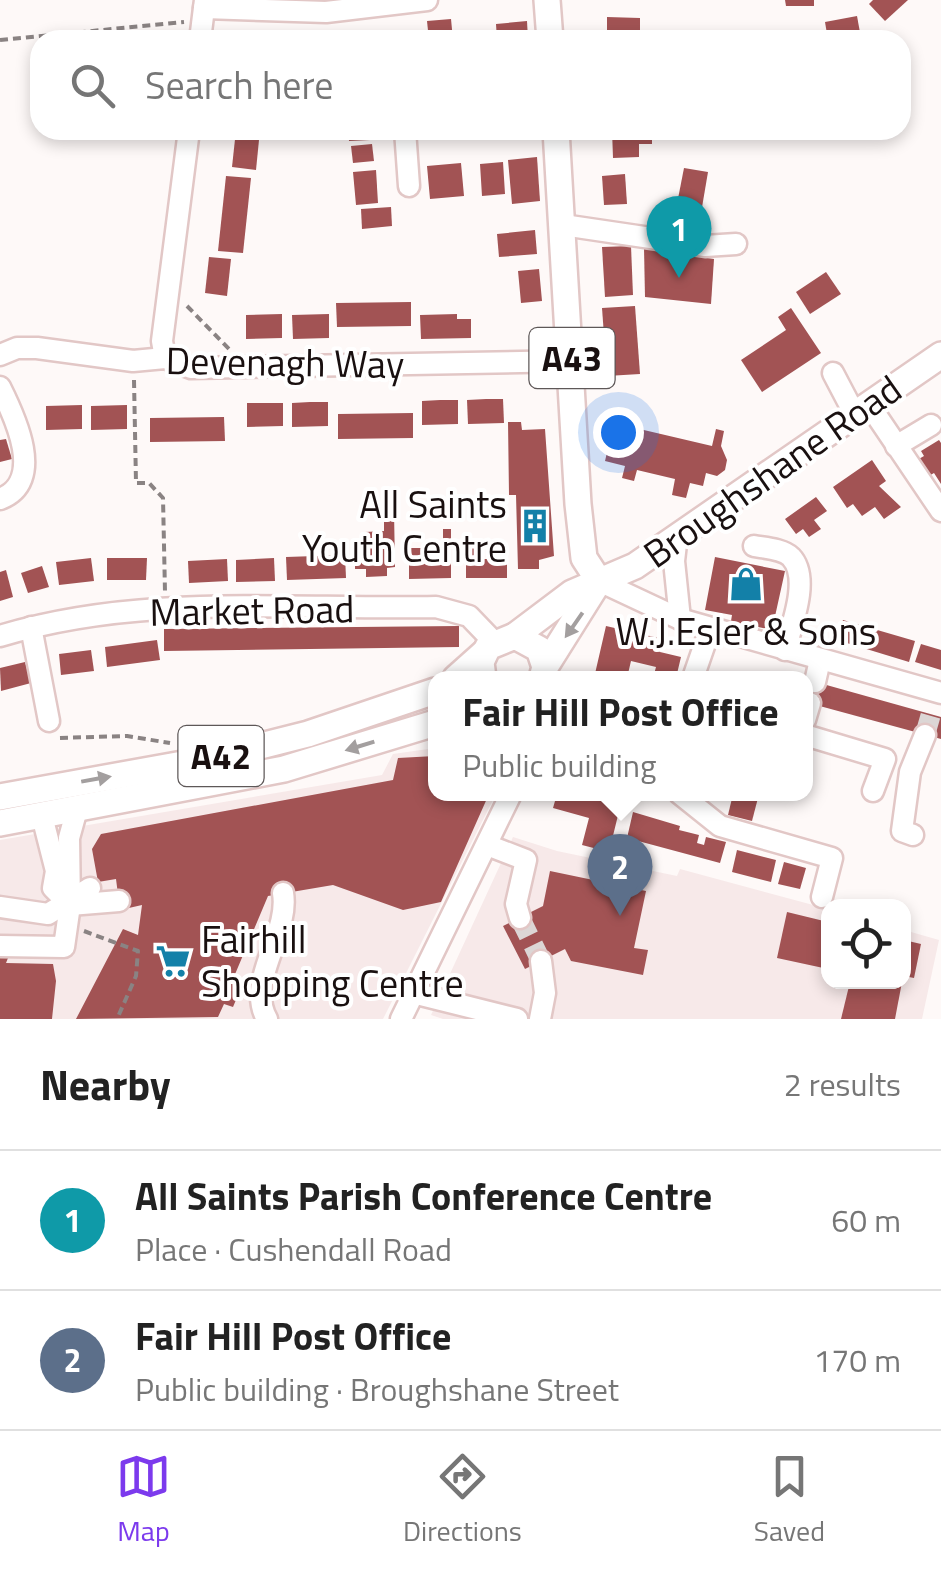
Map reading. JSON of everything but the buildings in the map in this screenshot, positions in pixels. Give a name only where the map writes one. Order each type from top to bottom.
[{"type":"main road","points":[[547,0],[549,30]]},
{"type":"main road","name":"A43","points":[[557,140],[584,558],[599,580]]},
{"type":"main road","name":"Broughshane Road","points":[[466,671],[572,594],[635,566],[941,355]]},
{"type":"main road","name":"Broughshane Road","points":[[545,671],[599,580]]},
{"type":"main road","points":[[494,652],[533,642],[543,671]]},
{"type":"main road","name":"A42","points":[[0,796],[204,760],[308,734],[428,692]]},
{"type":"main road","name":"A42","points":[[0,823],[284,769],[428,725]]},
{"type":"street","points":[[202,18],[326,12],[427,0]]},
{"type":"street","points":[[164,358],[187,140]]},
{"type":"street","points":[[406,140],[409,186]]},
{"type":"street","points":[[562,225],[705,246],[736,244]]},
{"type":"street","name":"Devenagh Way","points":[[0,354],[37,348],[133,362],[164,358],[191,368],[572,362]]},
{"type":"street","points":[[834,373],[896,446],[941,511]]},
{"type":"street","points":[[0,387],[14,416],[23,472],[15,491],[0,499]]},
{"type":"street","points":[[896,446],[931,425]]},
{"type":"street","points":[[677,536],[674,560],[680,619]]},
{"type":"street","points":[[754,546],[784,552],[794,559],[798,572],[799,592],[785,650]]},
{"type":"street","points":[[599,580],[710,629],[939,692],[910,772],[902,830],[914,835]]},
{"type":"street","name":"Market Road","points":[[0,636],[30,627],[165,607],[436,607],[470,616],[494,652]]},
{"type":"street","points":[[30,627],[49,721]]},
{"type":"street","points":[[695,671],[710,629]]},
{"type":"street","points":[[815,682],[820,660]]},
{"type":"street","points":[[813,737],[885,759],[873,791]]},
{"type":"street","points":[[401,1019],[418,994],[509,801]]},
{"type":"street","points":[[689,801],[720,826],[832,858],[822,898]]},
{"type":"street","points":[[8,910],[48,914],[118,895],[90,888],[71,850],[68,838],[77,809]]},
{"type":"street","points":[[8,910],[43,899],[53,885],[56,872],[36,817]]},
{"type":"street","points":[[488,844],[526,860],[516,904],[520,918]]},
{"type":"street","points":[[0,946],[64,946],[70,905],[71,850]]},
{"type":"street","points":[[53,885],[70,905]]},
{"type":"street","points":[[70,905],[90,888]]},
{"type":"street","points":[[267,1019],[260,1002],[284,921],[283,893]]},
{"type":"street","points":[[540,1019],[545,993],[541,961]]},
{"type":"street","points":[[418,994],[518,1019]]},
{"type":"path","points":[[92,30],[202,18]]},
{"type":"path","points":[[0,40],[30,37]]},
{"type":"path","points":[[168,296],[183,302],[231,351],[236,368]]},
{"type":"path","points":[[133,362],[136,482],[149,482],[163,498],[165,607]]},
{"type":"path","points":[[49,721],[53,739],[158,739],[204,760]]},
{"type":"path","points":[[81,930],[138,951],[136,976],[118,1019]]},
{"type":"shaded area","name":"Fairhill Shopping Centre","points":[[428,749],[428,801],[492,801],[383,1019],[0,1019],[0,840],[382,775],[393,754]]},
{"type":"shaded area","points":[[513,837],[557,851],[677,876],[680,869],[821,907],[821,989],[911,989],[911,932],[939,940],[922,1019],[443,1019],[431,1015]]},
{"type":"tunnel","points":[[925,735],[931,714]]},
{"type":"tunnel","points":[[520,918],[541,961]]},
{"type":"place","name":"All Saints Parish Conference Centre","points":[[679,278]]},
{"type":"place","name":"All Saints Youth Centre","points":[[535,526]]},
{"type":"place","name":"W.J.Esler & Sons","points":[[746,584]]},
{"type":"place","name":"Fair Hill Post Office","points":[[620,916]]},
{"type":"place","name":"Fairhill Shopping Centre","points":[[173,961]]}]
